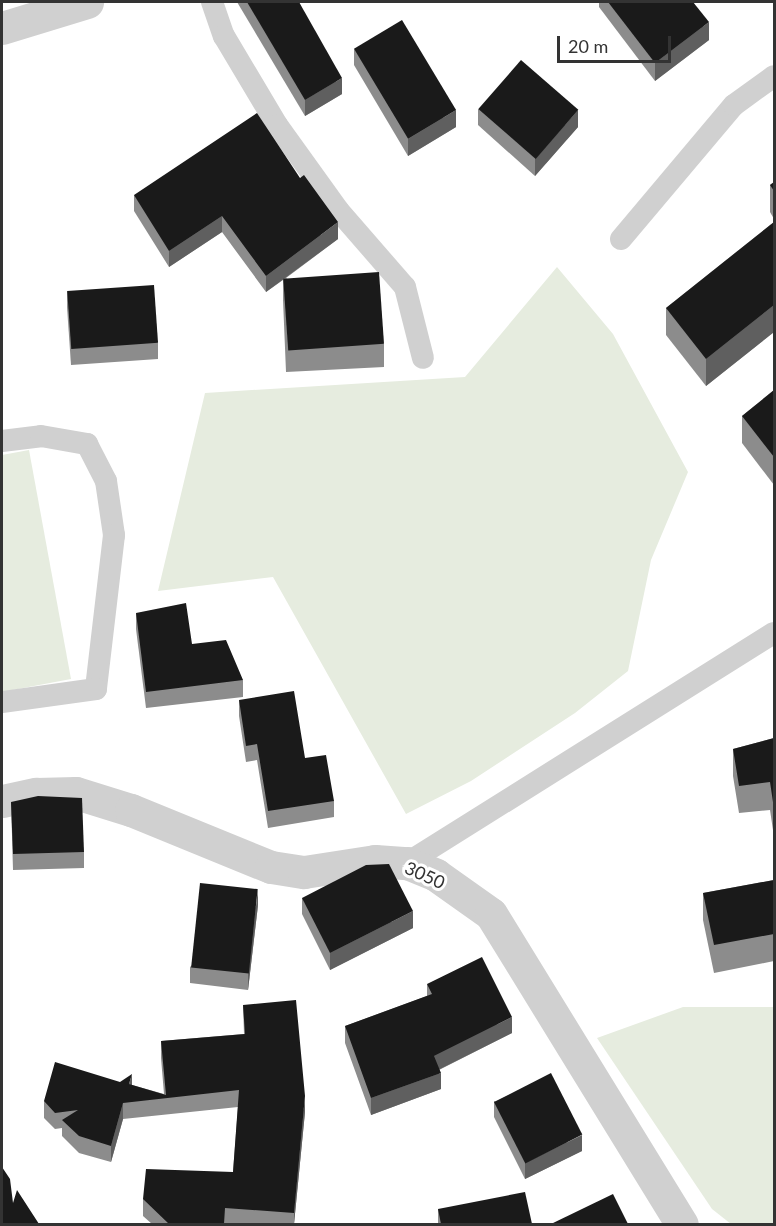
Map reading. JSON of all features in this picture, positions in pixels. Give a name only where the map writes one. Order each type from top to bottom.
[{"type":"street","points":[[2,28],[87,2]]},
{"type":"street","name":"3050","points":[[2,801],[36,794],[76,793],[131,810],[271,867],[304,872],[375,861],[407,863],[436,875],[491,914],[682,1224]]},
{"type":"lane","points":[[212,2],[224,36],[277,126],[338,210],[405,287],[423,358]]},
{"type":"lane","points":[[621,239],[734,105],[774,76]]},
{"type":"lane","points":[[2,441],[41,436],[87,444],[106,481],[114,535],[96,689],[2,702]]},
{"type":"lane","points":[[407,863],[774,633]]},
{"type":"shaded area","points":[[557,267],[613,334],[688,472],[651,560],[628,671],[575,713],[471,781],[406,814],[273,577],[158,591],[205,393],[465,377]]},
{"type":"shaded area","points":[[29,450],[71,679],[2,692],[2,455]]},
{"type":"shaded area","points":[[683,1007],[774,1007],[774,1224],[731,1224],[712,1209],[597,1038]]},
{"type":"building","points":[[247,2],[299,2],[342,78],[305,100]]},
{"type":"building","points":[[608,2],[693,2],[709,22],[655,63]]},
{"type":"building","points":[[402,20],[456,110],[408,139],[354,49]]},
{"type":"building","points":[[521,60],[578,110],[536,159],[478,109]]},
{"type":"building","points":[[257,113],[300,178],[304,175],[338,222],[266,276],[222,216],[169,251],[134,195]]},
{"type":"building","points":[[774,222],[774,305],[706,359],[666,308]]},
{"type":"building","points":[[379,272],[384,344],[288,351],[283,279]]},
{"type":"building","points":[[154,285],[158,343],[71,349],[67,291]]},
{"type":"building","points":[[774,390],[774,457],[742,416]]},
{"type":"building","points":[[186,603],[192,644],[226,640],[243,680],[146,692],[136,613]]},
{"type":"building","points":[[294,691],[305,758],[326,755],[334,801],[268,811],[257,744],[246,746],[239,700]]},
{"type":"building","points":[[774,738],[774,809],[770,782],[739,786],[733,749]]},
{"type":"building","points":[[38,796],[82,798],[84,852],[13,854],[11,802]]},
{"type":"building","points":[[389,864],[413,911],[330,953],[302,898],[366,865]]},
{"type":"building","points":[[774,880],[774,934],[714,945],[703,893]]},
{"type":"building","points":[[200,883],[258,889],[249,974],[191,968]]},
{"type":"building","points":[[482,957],[512,1017],[434,1056],[441,1073],[371,1098],[345,1026],[432,994],[427,984]]},
{"type":"building","points":[[296,1000],[305,1096],[294,1213],[225,1208],[224,1224],[169,1224],[143,1199],[146,1169],[233,1172],[239,1090],[123,1103],[111,1146],[79,1136],[62,1120],[78,1110],[55,1113],[44,1101],[55,1062],[120,1082],[132,1074],[129,1084],[166,1095],[161,1041],[245,1034],[243,1005]]},
{"type":"building","points":[[551,1073],[582,1134],[525,1164],[494,1102]]},
{"type":"building","points":[[2,1167],[10,1179],[13,1203],[17,1190],[39,1224],[2,1224]]},
{"type":"building","points":[[525,1192],[532,1224],[441,1224],[438,1209]]},
{"type":"building","points":[[613,1194],[628,1224],[551,1224]]}]
